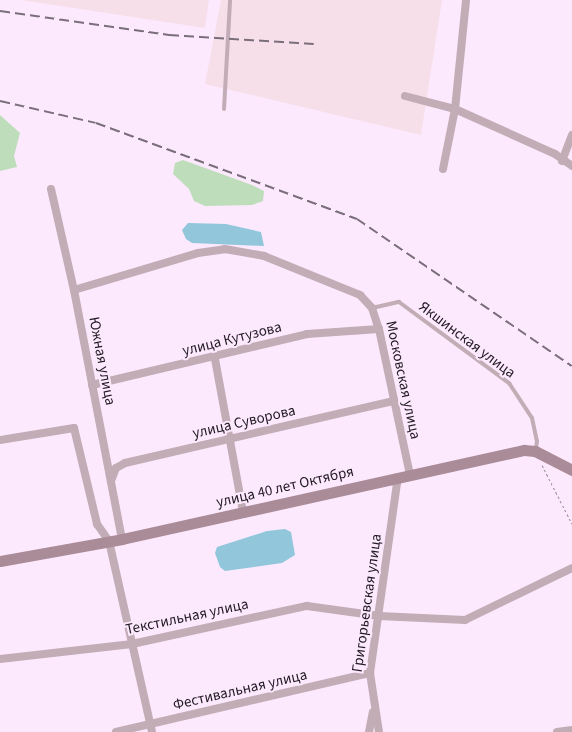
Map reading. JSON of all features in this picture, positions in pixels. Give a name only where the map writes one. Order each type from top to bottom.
[{"type":"street","points":[[443,169],[455,109],[466,0]]},
{"type":"street","points":[[405,96],[455,109],[554,154],[572,166]]},
{"type":"street","points":[[562,161],[572,135]]},
{"type":"street","name":"Южная улица","points":[[51,189],[74,290],[122,539]]},
{"type":"street","name":"Московская улица","points":[[74,290],[198,253],[225,249],[264,256],[332,282],[366,300],[372,308],[379,328],[410,475]]},
{"type":"street","name":"улица Кутузова","points":[[92,385],[215,358],[231,350],[307,334],[379,328]]},
{"type":"street","points":[[215,358],[232,440],[243,512]]},
{"type":"street","name":"улица Суворова","points":[[111,481],[116,468],[125,463],[232,440],[264,430],[394,401]]},
{"type":"street","points":[[0,440],[74,428],[97,524],[109,541],[151,729]]},
{"type":"street","name":"улица 40 лет Октября","points":[[0,561],[122,539],[524,450],[535,451]]},
{"type":"street","points":[[535,451],[572,470]]},
{"type":"street","name":"Григорьевская улица","points":[[379,732],[370,673],[398,477]]},
{"type":"street","name":"Текстильная улица","points":[[0,659],[132,644],[307,606],[379,616],[465,620],[572,568]]},
{"type":"street","name":"Фестивальная улица","points":[[116,732],[151,729],[370,673]]},
{"type":"street","points":[[369,732],[374,709]]},
{"type":"street","points":[[557,732],[572,730]]},
{"type":"lane","points":[[224,109],[230,0]]},
{"type":"lane","name":"Якшинская улица","points":[[372,308],[399,302],[509,384],[532,418],[537,440],[535,451]]},
{"type":"path","points":[[535,451],[572,524]]},
{"type":"shaded area","points":[[21,0],[209,0],[205,28]]},
{"type":"shaded area","points":[[221,0],[442,0],[421,135],[205,84]]},
{"type":"green space","points":[[0,115],[20,133],[14,156],[17,167],[0,171]]},
{"type":"green space","points":[[183,160],[264,191],[263,201],[252,205],[205,206],[194,201],[189,189],[173,174],[175,163]]},
{"type":"water","points":[[188,223],[226,224],[261,232],[264,246],[192,243],[186,239],[182,230]]},
{"type":"water","points":[[285,529],[291,532],[295,555],[282,563],[225,571],[220,567],[215,553],[217,547],[267,531]]},
{"type":"railway","points":[[0,11],[169,35],[314,44]]},
{"type":"railway","points":[[0,101],[96,123],[357,219],[572,366]]}]
